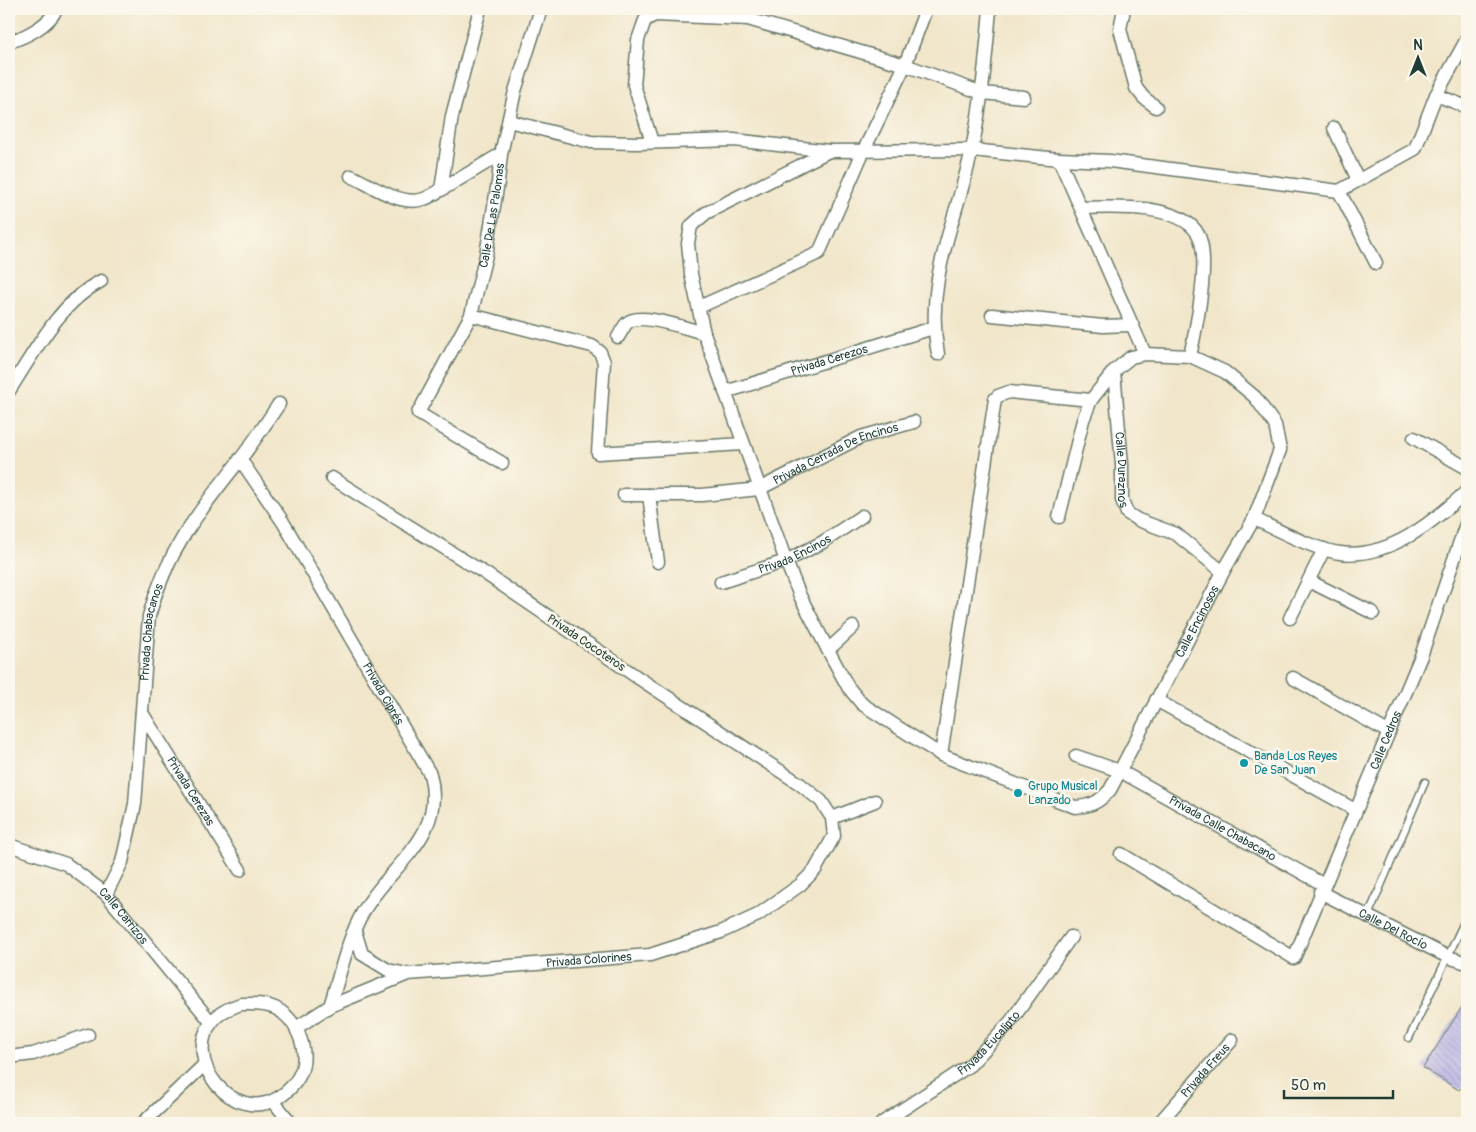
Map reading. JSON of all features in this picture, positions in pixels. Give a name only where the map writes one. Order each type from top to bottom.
[{"type":"street","points":[[9,42],[38,28],[54,14],[56,9]]},
{"type":"street","points":[[441,190],[452,116],[480,9]]},
{"type":"street","name":"Calle De Las Palomas","points":[[502,463],[418,413],[471,315],[486,255],[498,182],[500,154],[515,91],[542,9]]},
{"type":"street","points":[[699,307],[819,253],[863,152],[905,65],[926,9]]},
{"type":"street","points":[[938,354],[933,328],[937,276],[972,150],[982,93],[990,9]]},
{"type":"street","points":[[1124,9],[1120,29],[1136,88],[1144,98],[1156,107]]},
{"type":"street","points":[[652,142],[634,85],[638,40],[645,20],[655,16],[748,19],[905,65],[982,93],[1024,98]]},
{"type":"street","points":[[509,121],[591,142],[734,140],[829,152],[972,150],[1059,160],[1110,161],[1339,190],[1415,149],[1436,95],[1467,39]]},
{"type":"street","points":[[1436,95],[1467,106]]},
{"type":"street","points":[[1334,128],[1358,180]]},
{"type":"street","name":"Calle Encinosos","points":[[829,152],[695,221],[689,231],[688,243],[704,333],[759,489],[767,503],[786,561],[800,596],[828,650],[848,687],[862,704],[941,755],[1076,807],[1088,807],[1100,800],[1110,790],[1223,572],[1254,519],[1280,450],[1276,425],[1255,397],[1225,372],[1190,356],[1144,354]]},
{"type":"street","points":[[351,176],[394,197],[408,200],[423,200],[500,154]]},
{"type":"street","points":[[1059,160],[1082,208],[1144,354],[1132,357],[1114,371],[1091,400],[1083,420],[1059,517]]},
{"type":"street","points":[[1339,190],[1376,263]]},
{"type":"street","points":[[1082,208],[1139,209],[1173,214],[1188,223],[1198,234],[1203,251],[1198,317],[1190,356]]},
{"type":"street","points":[[9,391],[50,329],[77,296],[101,280]]},
{"type":"street","points":[[471,315],[592,346],[600,352],[604,362],[598,453],[743,444]]},
{"type":"street","points":[[992,315],[1103,326],[1132,325]]},
{"type":"street","points":[[618,337],[627,323],[635,318],[649,319],[704,333]]},
{"type":"street","name":"Privada Cerezos","points":[[725,392],[933,328]]},
{"type":"street","name":"Calle Duraznos","points":[[1114,371],[1122,465],[1122,500],[1127,512],[1138,520],[1176,534],[1223,572]]},
{"type":"street","points":[[941,755],[993,404],[998,396],[1009,392],[1091,400]]},
{"type":"street","name":"Privada Chabacanos","points":[[106,894],[122,862],[135,804],[149,616],[156,592],[168,562],[183,535],[279,404]]},
{"type":"street","name":"Privada Cerrada De Encinos","points":[[759,489],[861,437],[914,422]]},
{"type":"street","points":[[1414,438],[1467,468]]},
{"type":"street","name":"Privada Ciprés","points":[[240,459],[288,530],[430,774],[432,783],[430,816],[410,856],[375,894],[362,913],[330,1006]]},
{"type":"street","name":"Privada Cocoteros","points":[[332,478],[486,574],[637,677],[800,784],[821,801],[832,818]]},
{"type":"street","points":[[624,495],[702,495],[759,489]]},
{"type":"street","points":[[1254,519],[1324,549],[1339,553],[1364,554],[1387,546],[1433,522],[1467,491]]},
{"type":"street","points":[[649,495],[658,562]]},
{"type":"street","name":"Privada Encinos","points":[[721,582],[786,561],[823,542],[862,516]]},
{"type":"street","name":"Calle Cedros","points":[[1120,854],[1294,958],[1421,656],[1467,521]]},
{"type":"street","points":[[1290,618],[1324,549]]},
{"type":"street","points":[[1309,581],[1373,613]]},
{"type":"street","points":[[828,650],[853,627]]},
{"type":"street","points":[[1293,678],[1388,732]]},
{"type":"street","points":[[1156,700],[1355,810]]},
{"type":"street","name":"Privada Cerezas","points":[[142,713],[240,870]]},
{"type":"street","points":[[1076,756],[1120,771]]},
{"type":"street","name":"Privada Calle Chabacano","points":[[1120,771],[1322,889]]},
{"type":"street","points":[[832,818],[875,801]]},
{"type":"street","name":"Privada Colorines","points":[[296,1028],[330,1006],[408,974],[650,955],[721,932],[758,915],[800,885],[815,870],[834,836],[832,818]]},
{"type":"street","name":"Calle Carrizos","points":[[9,845],[66,864],[106,894],[211,1022]]},
{"type":"street","name":"Calle Del Rocío","points":[[1322,889],[1368,916],[1448,957],[1467,963]]},
{"type":"street","points":[[355,931],[357,943],[362,954],[388,970],[408,974]]},
{"type":"street","name":"Privada Eucalipto","points":[[882,1123],[970,1065],[1012,1022],[1071,937]]},
{"type":"street","points":[[241,1004],[259,1004],[275,1008],[296,1028],[302,1042],[304,1056],[302,1070],[295,1083],[285,1094],[273,1101],[249,1104],[226,1096],[214,1084],[206,1064],[203,1048],[211,1022],[225,1010],[241,1004]]},
{"type":"street","points":[[9,1057],[33,1054],[88,1035]]},
{"type":"street","name":"Privada Freus","points":[[1159,1123],[1232,1040]]},
{"type":"street","points":[[143,1123],[206,1064]]},
{"type":"street","points":[[273,1101],[291,1123]]},
{"type":"lane","points":[[1368,916],[1426,782]]},
{"type":"lane","points":[[1409,1038],[1467,916]]},
{"type":"building","points":[[1467,999],[1467,1082],[1459,1090],[1423,1068]]},
{"type":"place","name":"Banda Los Reyes De San Juan","points":[[1244,763]]},
{"type":"place","name":"Grupo Musical Lanzado","points":[[1018,793]]}]
